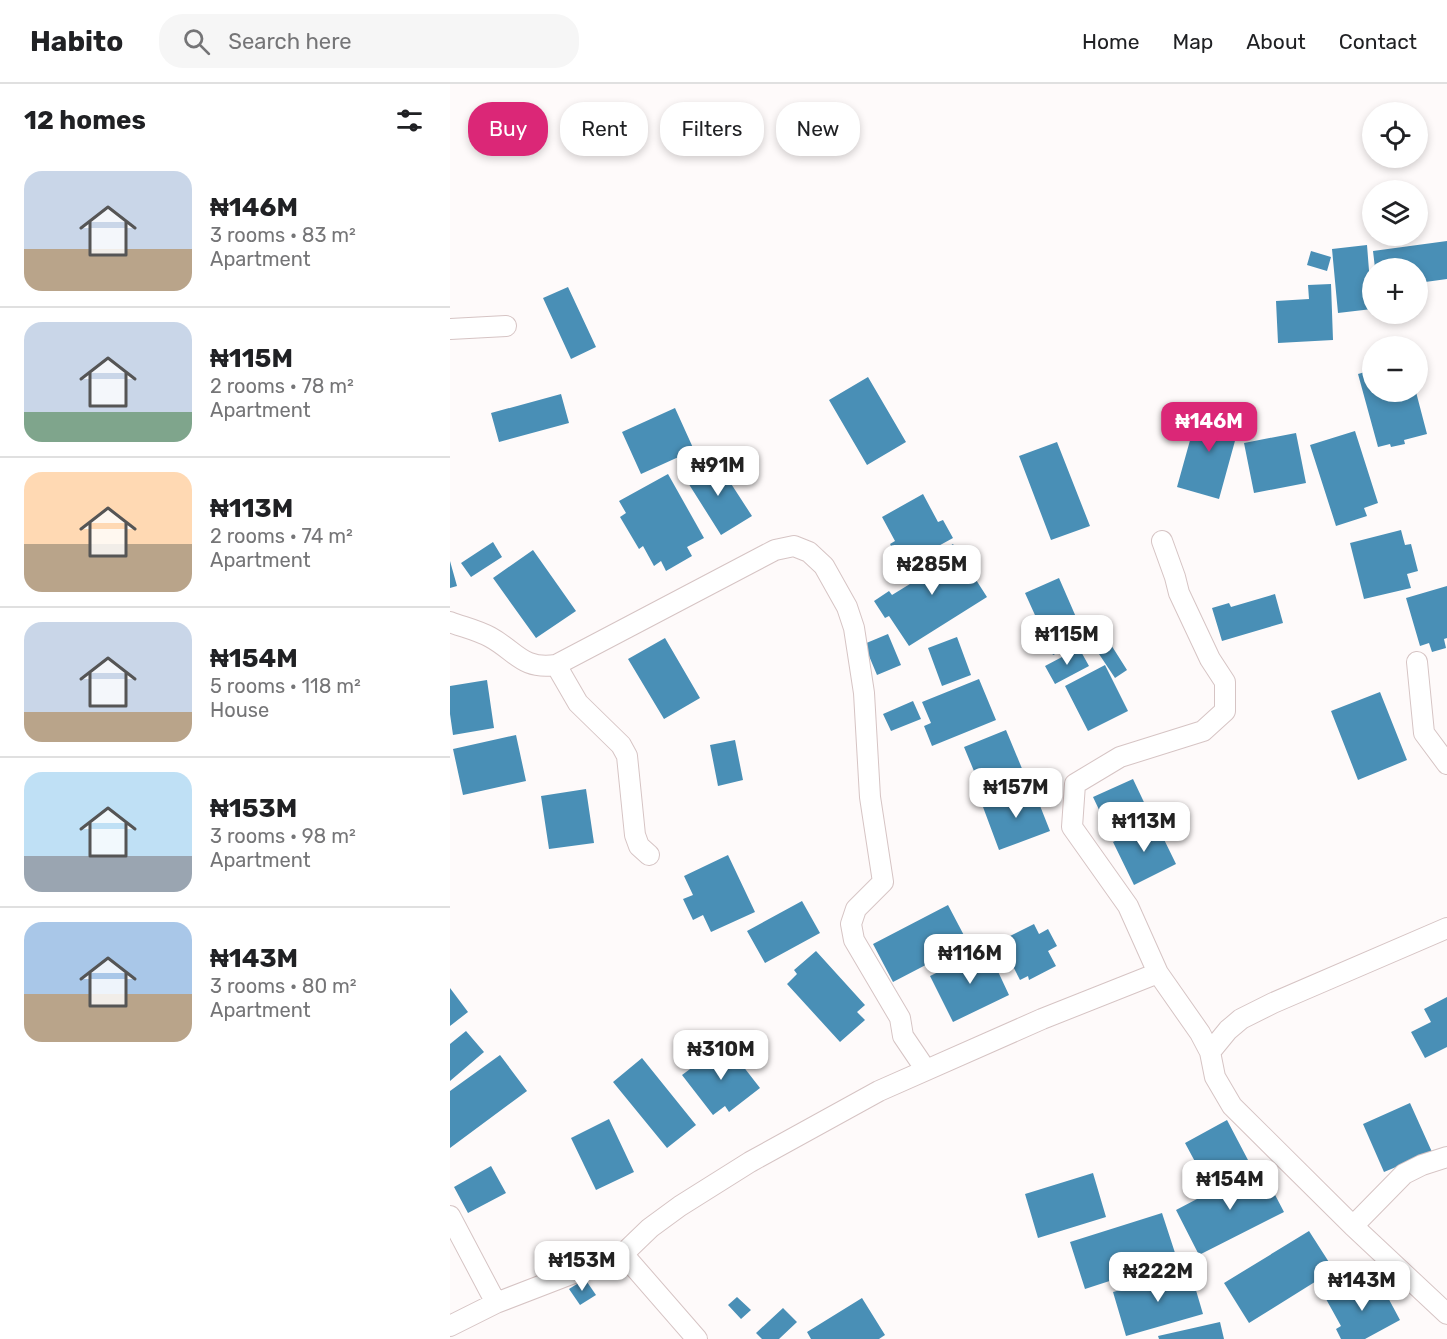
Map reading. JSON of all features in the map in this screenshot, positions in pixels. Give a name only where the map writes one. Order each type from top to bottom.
[{"type":"street","points":[[450,329],[506,326]]},
{"type":"street","points":[[1162,541],[1179,593],[1210,659],[1225,682],[1225,711],[1203,731],[1120,757],[1075,784],[1072,827],[1128,906],[1158,973],[1200,1033],[1210,1053],[1215,1077],[1232,1106],[1353,1226],[1447,1314]]},
{"type":"street","points":[[450,622],[491,638],[525,662],[542,668],[556,665],[775,550],[794,546],[809,552],[824,566],[847,607],[854,628],[864,693],[870,797],[883,882],[856,909],[851,924],[854,940],[900,1018],[903,1036],[926,1070]]},
{"type":"street","points":[[1417,662],[1424,733],[1447,764]]},
{"type":"street","points":[[556,665],[578,703],[621,745],[627,756],[635,835],[639,846],[649,855]]},
{"type":"street","points":[[1210,1053],[1228,1030],[1241,1020],[1273,1003],[1447,928]]},
{"type":"street","points":[[450,1326],[496,1303],[623,1254],[650,1228],[680,1206],[750,1162],[879,1091],[1042,1020],[1158,973]]},
{"type":"street","points":[[1353,1226],[1404,1174],[1447,1157]]},
{"type":"street","points":[[450,1216],[496,1303]]},
{"type":"street","points":[[623,1254],[697,1339]]},
{"type":"building","points":[[1447,241],[1447,279],[1428,282],[1428,258],[1374,258],[1373,251],[1428,246],[1428,244]]},
{"type":"building","points":[[1367,246],[1368,258],[1362,258],[1362,310],[1338,313],[1332,249]]},
{"type":"building","points":[[1311,251],[1331,257],[1327,271],[1307,265]]},
{"type":"building","points":[[1331,284],[1333,340],[1278,343],[1276,301],[1309,299],[1308,285]]},
{"type":"building","points":[[568,287],[596,347],[571,359],[543,298]]},
{"type":"building","points":[[1362,373],[1362,389],[1358,374]]},
{"type":"building","points":[[868,377],[906,442],[867,465],[829,400]]},
{"type":"building","points":[[561,394],[569,423],[499,442],[491,413]]},
{"type":"building","points":[[1366,402],[1419,402],[1427,434],[1404,440],[1405,444],[1378,447]]},
{"type":"building","points":[[675,408],[694,450],[641,474],[622,432]]},
{"type":"building","points":[[1199,408],[1241,419],[1219,499],[1177,487]]},
{"type":"building","points":[[1355,431],[1378,503],[1364,508],[1367,516],[1336,526],[1310,445]]},
{"type":"building","points":[[1296,433],[1306,483],[1254,493],[1244,443]]},
{"type":"building","points":[[1057,442],[1090,526],[1051,540],[1019,456]]},
{"type":"building","points":[[715,459],[752,516],[721,535],[685,478]]},
{"type":"building","points":[[668,474],[704,538],[687,547],[692,556],[666,571],[661,561],[654,566],[643,546],[639,549],[620,517],[626,513],[619,501]]},
{"type":"building","points":[[923,494],[938,522],[943,520],[953,538],[902,566],[890,544],[895,541],[882,517]]},
{"type":"building","points":[[1401,530],[1405,545],[1411,544],[1418,571],[1407,574],[1411,588],[1364,599],[1350,543]]},
{"type":"building","points":[[493,542],[502,557],[471,577],[461,563]]},
{"type":"building","points":[[953,544],[987,597],[909,646],[889,616],[885,618],[874,601],[889,591],[892,595],[918,579],[912,570]]},
{"type":"building","points":[[533,550],[576,611],[536,638],[493,578]]},
{"type":"building","points":[[450,561],[457,586],[450,588]]},
{"type":"building","points":[[1059,578],[1086,640],[1053,655],[1025,593]]},
{"type":"building","points":[[1447,586],[1447,638],[1444,639],[1446,648],[1432,652],[1429,643],[1420,646],[1406,598]]},
{"type":"building","points":[[1275,594],[1283,623],[1222,641],[1212,608],[1229,603],[1231,607]]},
{"type":"building","points":[[888,634],[901,665],[877,675],[864,644]]},
{"type":"building","points":[[957,637],[971,675],[942,686],[928,648]]},
{"type":"building","points":[[665,638],[700,698],[664,719],[628,659]]},
{"type":"building","points":[[1108,640],[1127,670],[1115,678],[1095,648]]},
{"type":"building","points":[[1079,648],[1089,666],[1055,684],[1045,666]]},
{"type":"building","points":[[1105,665],[1128,711],[1088,731],[1065,686]]},
{"type":"building","points":[[979,679],[996,720],[932,746],[924,726],[931,723],[922,702]]},
{"type":"building","points":[[487,680],[494,728],[453,735],[450,686]]},
{"type":"building","points":[[1380,692],[1407,760],[1358,780],[1331,711]]},
{"type":"building","points":[[913,701],[921,719],[891,731],[883,714]]},
{"type":"building","points":[[1006,730],[1028,783],[986,800],[964,747]]},
{"type":"building","points":[[516,735],[526,781],[463,795],[453,749]]},
{"type":"building","points":[[735,740],[743,780],[718,786],[710,745]]},
{"type":"building","points":[[1133,779],[1151,817],[1111,835],[1093,797]]},
{"type":"building","points":[[1033,788],[1050,831],[999,850],[983,807]]},
{"type":"building","points":[[586,789],[594,843],[549,849],[541,796]]},
{"type":"building","points":[[1155,821],[1176,864],[1134,885],[1113,842]]},
{"type":"building","points":[[728,855],[755,912],[711,932],[703,915],[693,920],[683,899],[693,895],[684,876]]},
{"type":"building","points":[[802,901],[820,933],[765,963],[747,931]]},
{"type":"building","points":[[948,905],[968,943],[893,982],[873,944]]},
{"type":"building","points":[[1034,924],[1039,934],[1048,929],[1057,946],[1048,951],[1056,966],[1029,980],[1028,976],[1020,980],[1000,941]]},
{"type":"building","points":[[987,948],[1009,995],[953,1022],[930,976]]},
{"type":"building","points":[[816,951],[865,1005],[857,1012],[865,1020],[840,1042],[787,984],[797,974],[794,970]]},
{"type":"building","points":[[450,988],[468,1012],[450,1026]]},
{"type":"building","points":[[1447,997],[1447,1047],[1425,1058],[1411,1032],[1431,1022],[1424,1009]]},
{"type":"building","points":[[466,1031],[484,1052],[450,1081],[450,1044]]},
{"type":"building","points":[[725,1043],[760,1088],[729,1112],[725,1106],[713,1115],[682,1075]]},
{"type":"building","points":[[500,1055],[527,1091],[450,1148],[450,1091]]},
{"type":"building","points":[[642,1058],[696,1125],[667,1148],[613,1082]]},
{"type":"building","points":[[1410,1103],[1432,1152],[1384,1172],[1363,1124]]},
{"type":"building","points":[[609,1119],[634,1172],[596,1190],[571,1138]]},
{"type":"building","points":[[1227,1120],[1248,1160],[1206,1182],[1185,1143]]},
{"type":"building","points":[[491,1166],[506,1193],[468,1213],[454,1187]]},
{"type":"building","points":[[1260,1166],[1284,1212],[1199,1255],[1176,1210]]},
{"type":"building","points":[[1093,1173],[1106,1217],[1038,1238],[1025,1194]]},
{"type":"building","points":[[1162,1213],[1177,1259],[1085,1289],[1070,1242]]},
{"type":"building","points":[[1309,1231],[1334,1270],[1249,1323],[1224,1283]]},
{"type":"building","points":[[1348,1266],[1352,1274],[1335,1283],[1331,1275]]},
{"type":"building","points":[[1190,1270],[1203,1314],[1126,1336],[1113,1292]]},
{"type":"building","points":[[585,1279],[596,1295],[580,1305],[569,1289]]},
{"type":"building","points":[[1363,1279],[1374,1298],[1385,1292],[1400,1320],[1365,1339],[1341,1339],[1336,1329],[1341,1326],[1326,1299]]},
{"type":"building","points":[[737,1297],[751,1310],[741,1319],[728,1305]]},
{"type":"building","points":[[862,1298],[885,1335],[879,1339],[811,1339],[807,1332]]},
{"type":"building","points":[[783,1308],[797,1322],[779,1339],[762,1339],[756,1333]]},
{"type":"building","points":[[1220,1322],[1224,1339],[1159,1339],[1158,1336]]}]
